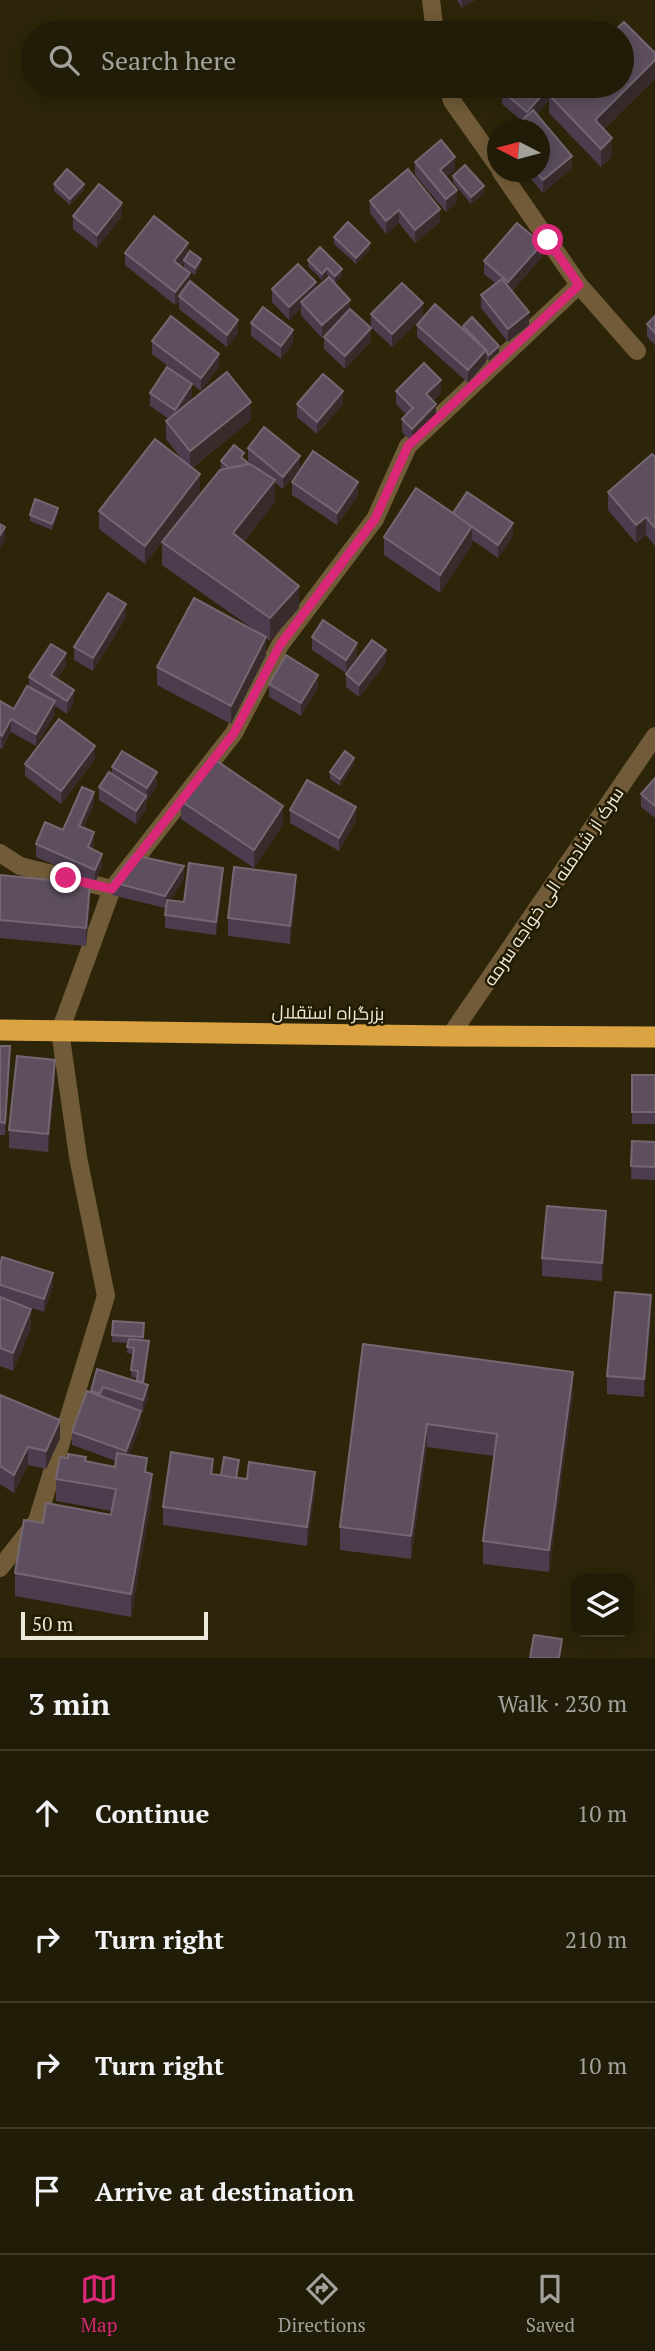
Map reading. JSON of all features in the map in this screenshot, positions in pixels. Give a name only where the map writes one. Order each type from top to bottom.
[{"type":"highway","name":"بزرگراه استقلال","points":[[0,1030],[450,1037],[655,1037]]},
{"type":"street","points":[[431,0],[434,21]]},
{"type":"street","points":[[451,98],[487,150]]},
{"type":"street","points":[[508,182],[579,285],[637,351]]},
{"type":"street","points":[[0,1568],[37,1521],[106,1296],[78,1157],[60,1031],[112,889],[234,733],[280,645],[375,519],[408,446],[579,285]]},
{"type":"street","name":"سرک از شادمنه الی خواجه سرمه","points":[[450,1037],[655,736]]},
{"type":"street","points":[[0,853],[20,866],[112,889]]},
{"type":"building","points":[[634,32],[655,53],[655,60],[634,81]]},
{"type":"building","points":[[510,98],[539,98],[527,112]]},
{"type":"building","points":[[552,98],[617,98],[595,120],[612,138],[601,149]]},
{"type":"building","points":[[533,110],[541,119],[523,119]]},
{"type":"building","points":[[550,130],[572,156],[550,174]]},
{"type":"building","points":[[441,140],[455,157],[440,170],[457,190],[446,199],[415,162]]},
{"type":"building","points":[[465,165],[484,186],[471,197],[453,176]]},
{"type":"building","points":[[67,169],[84,184],[70,199],[54,184]]},
{"type":"building","points":[[408,169],[440,209],[415,230],[399,210],[386,221],[370,201]]},
{"type":"building","points":[[99,184],[122,203],[97,235],[73,216]]},
{"type":"building","points":[[154,216],[188,243],[174,261],[190,273],[175,292],[125,253]]},
{"type":"building","points":[[348,222],[370,243],[356,258],[334,237]]},
{"type":"building","points":[[517,223],[542,244],[508,282],[484,261]]},
{"type":"building","points":[[320,247],[342,269],[335,276],[327,268],[322,274],[308,260]]},
{"type":"building","points":[[190,251],[201,259],[195,268],[184,260]]},
{"type":"building","points":[[298,264],[316,282],[289,307],[272,289]]},
{"type":"building","points":[[329,277],[350,300],[322,325],[301,302]]},
{"type":"building","points":[[502,279],[529,312],[508,329],[481,295]]},
{"type":"building","points":[[190,281],[238,320],[227,335],[179,296]]},
{"type":"building","points":[[402,283],[423,303],[392,334],[371,314]]},
{"type":"building","points":[[435,304],[486,350],[468,370],[417,325]]},
{"type":"building","points":[[263,307],[293,330],[281,346],[251,323]]},
{"type":"building","points":[[350,309],[371,328],[345,356],[324,337]]},
{"type":"building","points":[[171,316],[219,354],[201,378],[152,341]]},
{"type":"building","points":[[655,316],[655,333],[647,324]]},
{"type":"building","points":[[472,317],[499,346],[489,355],[463,326]]},
{"type":"building","points":[[424,363],[441,380],[426,394],[436,404],[412,429],[402,419],[413,408],[396,391]]},
{"type":"building","points":[[167,367],[192,384],[175,410],[150,393]]},
{"type":"building","points":[[227,372],[251,402],[190,451],[166,421]]},
{"type":"building","points":[[323,374],[343,391],[317,422],[297,404]]},
{"type":"building","points":[[264,427],[300,456],[283,477],[248,448]]},
{"type":"building","points":[[155,439],[200,474],[145,546],[99,511]]},
{"type":"building","points":[[234,445],[244,453],[241,457],[249,464],[229,468],[221,461]]},
{"type":"building","points":[[313,451],[358,482],[337,513],[292,482]]},
{"type":"building","points":[[652,454],[655,457],[655,528],[646,517],[636,525],[608,492]]},
{"type":"building","points":[[250,464],[275,480],[233,533],[299,586],[270,618],[162,542],[220,470]]},
{"type":"building","points":[[416,488],[472,526],[440,575],[384,537]]},
{"type":"building","points":[[467,492],[513,523],[498,545],[453,513]]},
{"type":"building","points":[[35,499],[58,508],[52,524],[30,515]]},
{"type":"building","points":[[108,593],[126,604],[93,658],[74,647]]},
{"type":"building","points":[[194,598],[266,637],[231,706],[157,667]]},
{"type":"building","points":[[323,620],[357,643],[346,660],[312,637]]},
{"type":"building","points":[[372,640],[386,650],[359,685],[346,674]]},
{"type":"building","points":[[51,644],[66,653],[51,675],[74,690],[67,701],[29,677]]},
{"type":"building","points":[[286,655],[318,675],[301,703],[269,684]]},
{"type":"building","points":[[27,686],[55,701],[36,734],[11,719],[2,736],[0,735],[0,701],[14,709]]},
{"type":"building","points":[[59,719],[95,746],[61,791],[25,764]]},
{"type":"building","points":[[122,751],[157,772],[147,788],[112,767]]},
{"type":"building","points":[[345,751],[354,758],[340,779],[330,772]]},
{"type":"building","points":[[211,757],[283,806],[254,850],[181,801]]},
{"type":"building","points":[[109,772],[146,796],[136,811],[99,787]]},
{"type":"building","points":[[655,778],[655,806],[641,794]]},
{"type":"building","points":[[307,780],[356,807],[339,838],[290,810]]},
{"type":"building","points":[[82,787],[94,792],[79,826],[94,832],[88,847],[102,854],[95,870],[36,844],[45,822],[63,830]]},
{"type":"building","points":[[133,855],[184,866],[165,896],[112,882]]},
{"type":"building","points":[[189,863],[223,868],[216,922],[165,915],[167,900],[184,902]]},
{"type":"building","points":[[234,867],[296,875],[290,926],[228,918]]},
{"type":"building","points":[[0,875],[90,884],[86,928],[0,920]]},
{"type":"building","points":[[0,1046],[10,1046],[5,1123],[0,1122]]},
{"type":"building","points":[[17,1056],[55,1060],[48,1134],[9,1130]]},
{"type":"building","points":[[632,1075],[655,1075],[655,1112],[632,1112]]},
{"type":"building","points":[[632,1141],[655,1142],[655,1167],[631,1166]]},
{"type":"building","points":[[547,1206],[606,1211],[602,1263],[542,1258]]},
{"type":"building","points":[[2,1257],[53,1273],[44,1299],[0,1285]]},
{"type":"building","points":[[615,1292],[651,1295],[644,1379],[607,1376]]},
{"type":"building","points":[[0,1297],[31,1309],[13,1353],[0,1348]]},
{"type":"building","points":[[113,1321],[144,1323],[143,1337],[112,1335]]},
{"type":"building","points":[[129,1339],[149,1341],[143,1382],[137,1381],[138,1371],[131,1370],[134,1348],[127,1347]]},
{"type":"building","points":[[363,1344],[573,1372],[549,1550],[483,1541],[497,1434],[427,1424],[411,1536],[340,1527]]},
{"type":"building","points":[[97,1369],[148,1385],[143,1400],[103,1387],[100,1394],[91,1391]]},
{"type":"building","points":[[87,1391],[141,1411],[126,1451],[72,1432]]},
{"type":"building","points":[[0,1395],[60,1420],[46,1451],[28,1447],[14,1475],[0,1466]]},
{"type":"building","points":[[171,1452],[213,1459],[211,1474],[247,1479],[249,1462],[315,1472],[307,1527],[163,1507]]},
{"type":"building","points":[[117,1453],[147,1458],[145,1472],[152,1474],[131,1594],[15,1573],[24,1520],[43,1523],[46,1503],[111,1515],[116,1489],[56,1479],[60,1457],[68,1458],[68,1454],[86,1457],[85,1461],[115,1467]]},
{"type":"building","points":[[224,1457],[239,1460],[236,1478],[221,1475]]},
{"type":"building","points":[[534,1635],[562,1639],[559,1658],[530,1658]]},
{"type":"route","points":[[66,878],[112,889],[234,733],[280,645],[375,519],[408,446],[579,285],[548,240]]}]
